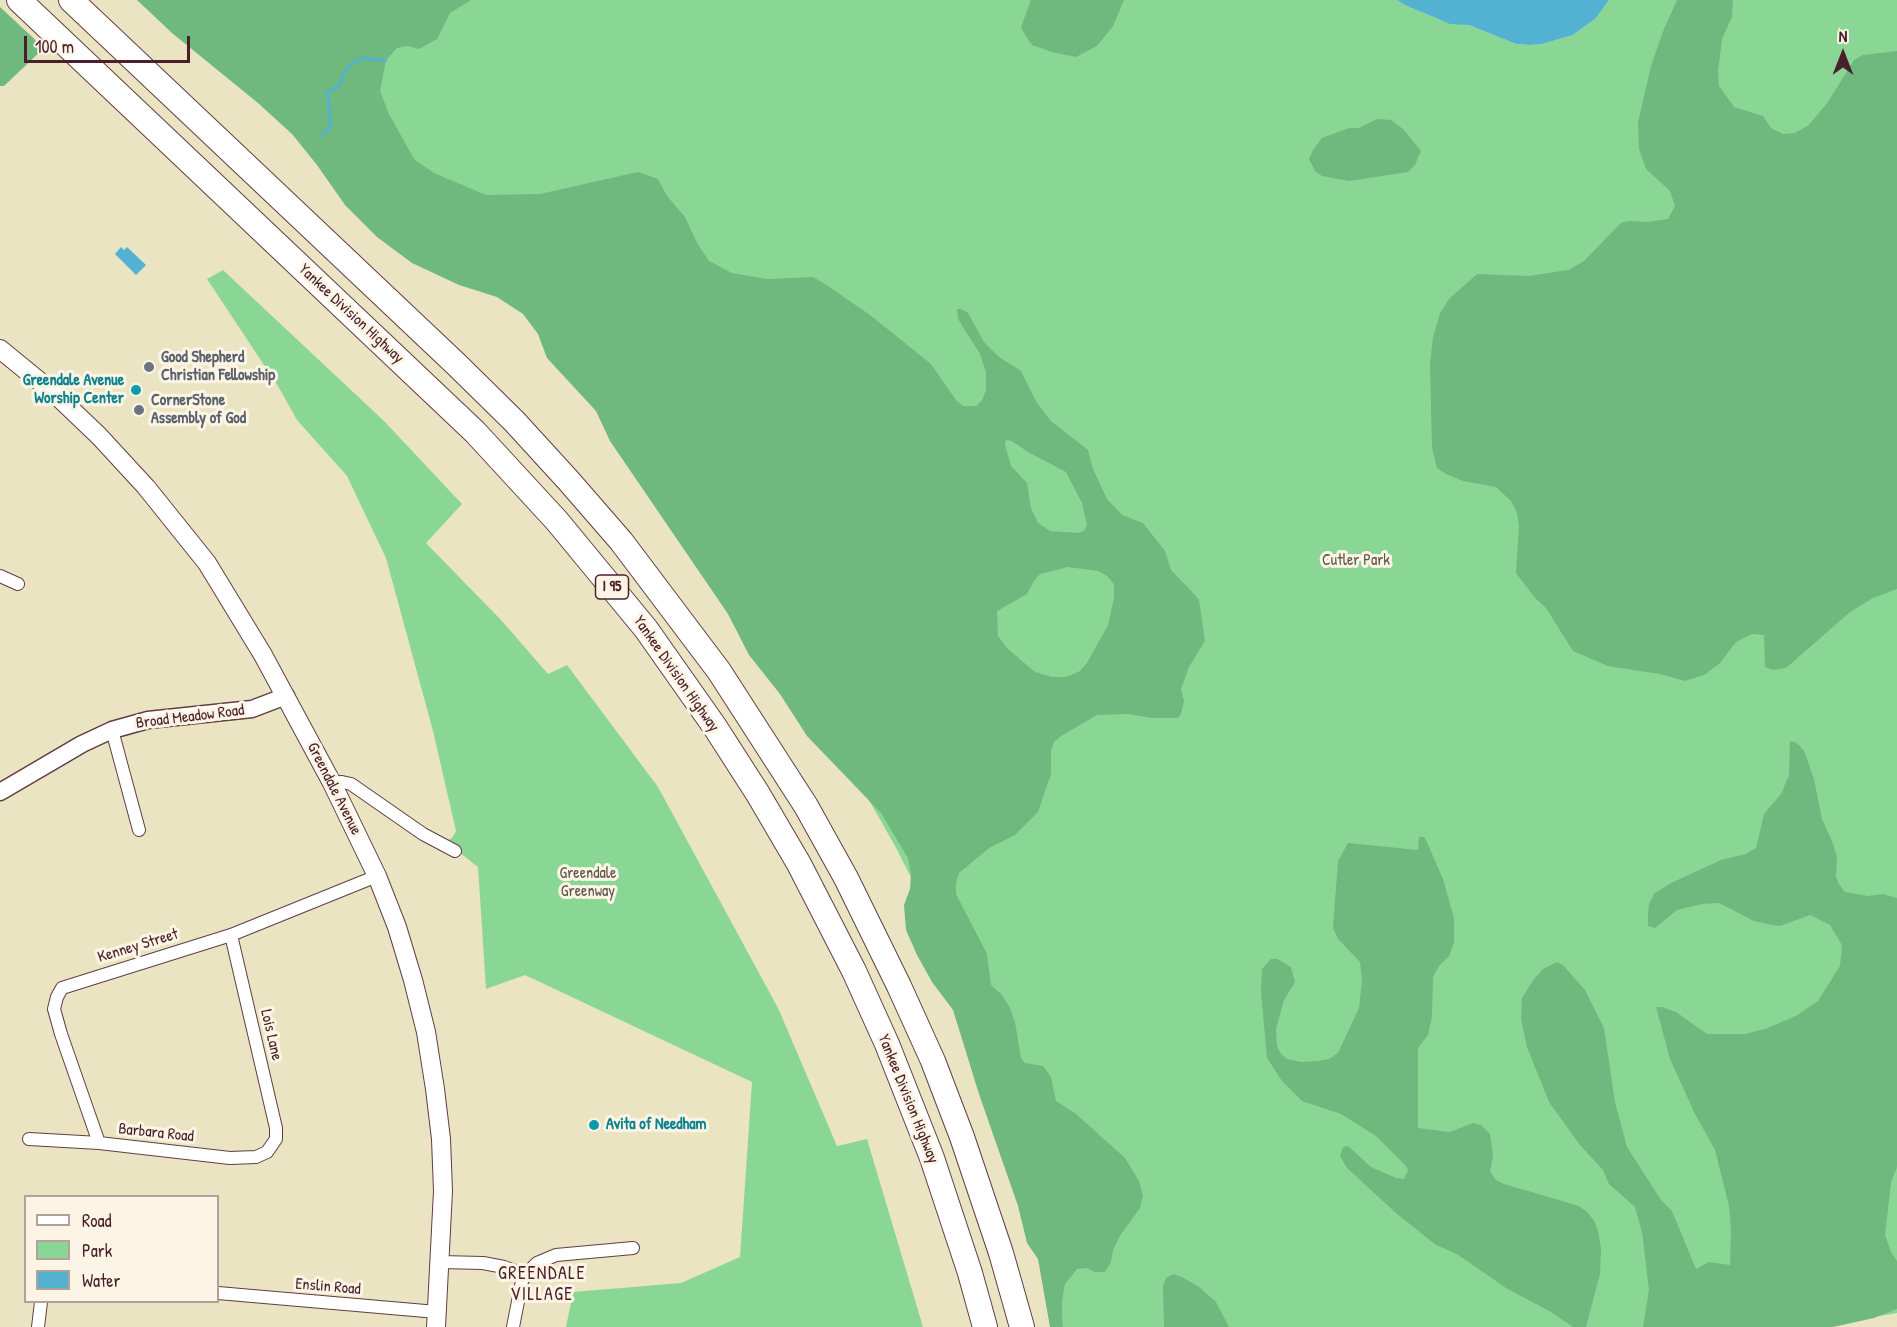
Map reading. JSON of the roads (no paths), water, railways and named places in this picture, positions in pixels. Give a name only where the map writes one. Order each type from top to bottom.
[{"type":"highway","name":"Yankee Division Highway","points":[[19,0],[489,447],[570,536],[657,645],[715,727],[763,803],[813,890],[854,970],[891,1053],[932,1158],[970,1273],[985,1327]]},
{"type":"highway","name":"I 95","points":[[71,0],[514,421],[621,541],[719,671],[806,806],[860,905],[904,996],[944,1089],[976,1175],[1022,1327]]},
{"type":"main road","name":"Greendale Avenue","points":[[0,349],[56,394],[130,469],[177,524],[217,578],[264,655],[332,783],[377,876],[397,927],[413,980],[432,1069],[442,1156],[443,1191],[436,1320]]},
{"type":"street","points":[[0,576],[18,584]]},
{"type":"street","name":"Broad Meadow Road","points":[[0,792],[82,744],[112,730],[148,720],[252,709],[286,696]]},
{"type":"street","points":[[112,730],[139,830]]},
{"type":"street","points":[[332,783],[351,784],[423,834],[455,851]]},
{"type":"street","name":"Kenney Street","points":[[99,1143],[54,1009],[62,988],[231,935],[377,876]]},
{"type":"street","name":"Lois Lane","points":[[231,935],[276,1128],[276,1139],[273,1143]]},
{"type":"street","name":"Barbara Road","points":[[29,1139],[99,1143],[230,1158],[256,1157],[267,1152],[273,1143]]},
{"type":"street","points":[[513,1327],[526,1275],[537,1263],[549,1257],[633,1248]]},
{"type":"street","points":[[440,1262],[483,1263],[526,1275]]},
{"type":"street","name":"Enslin Road","points":[[219,1293],[436,1320]]},
{"type":"street","points":[[39,1327],[41,1303]]},
{"type":"water","points":[[1397,0],[1609,0],[1596,18],[1573,35],[1530,45],[1516,44],[1469,25],[1450,24]]},
{"type":"water","points":[[121,247],[124,250],[127,247],[146,265],[136,275],[115,254]]},
{"type":"waterway","points":[[322,136],[330,127],[331,120],[328,114],[330,109],[327,92],[339,86],[348,66],[362,58],[386,60]]},
{"type":"place","name":"Good Shepherd Christian Fellowship","points":[[149,367]]},
{"type":"place","name":"Greendale Avenue Worship Center","points":[[136,390]]},
{"type":"place","name":"CornerStone Assembly of God","points":[[139,410]]},
{"type":"place","name":"Avita of Needham","points":[[594,1125]]},
{"type":"district","name":"GREENDALE VILLAGE","points":[[542,1284]]},
{"type":"park label","name":"Cutler Park","points":[[1356,561]]},
{"type":"park label","name":"Greendale Greenway","points":[[588,883]]}]
